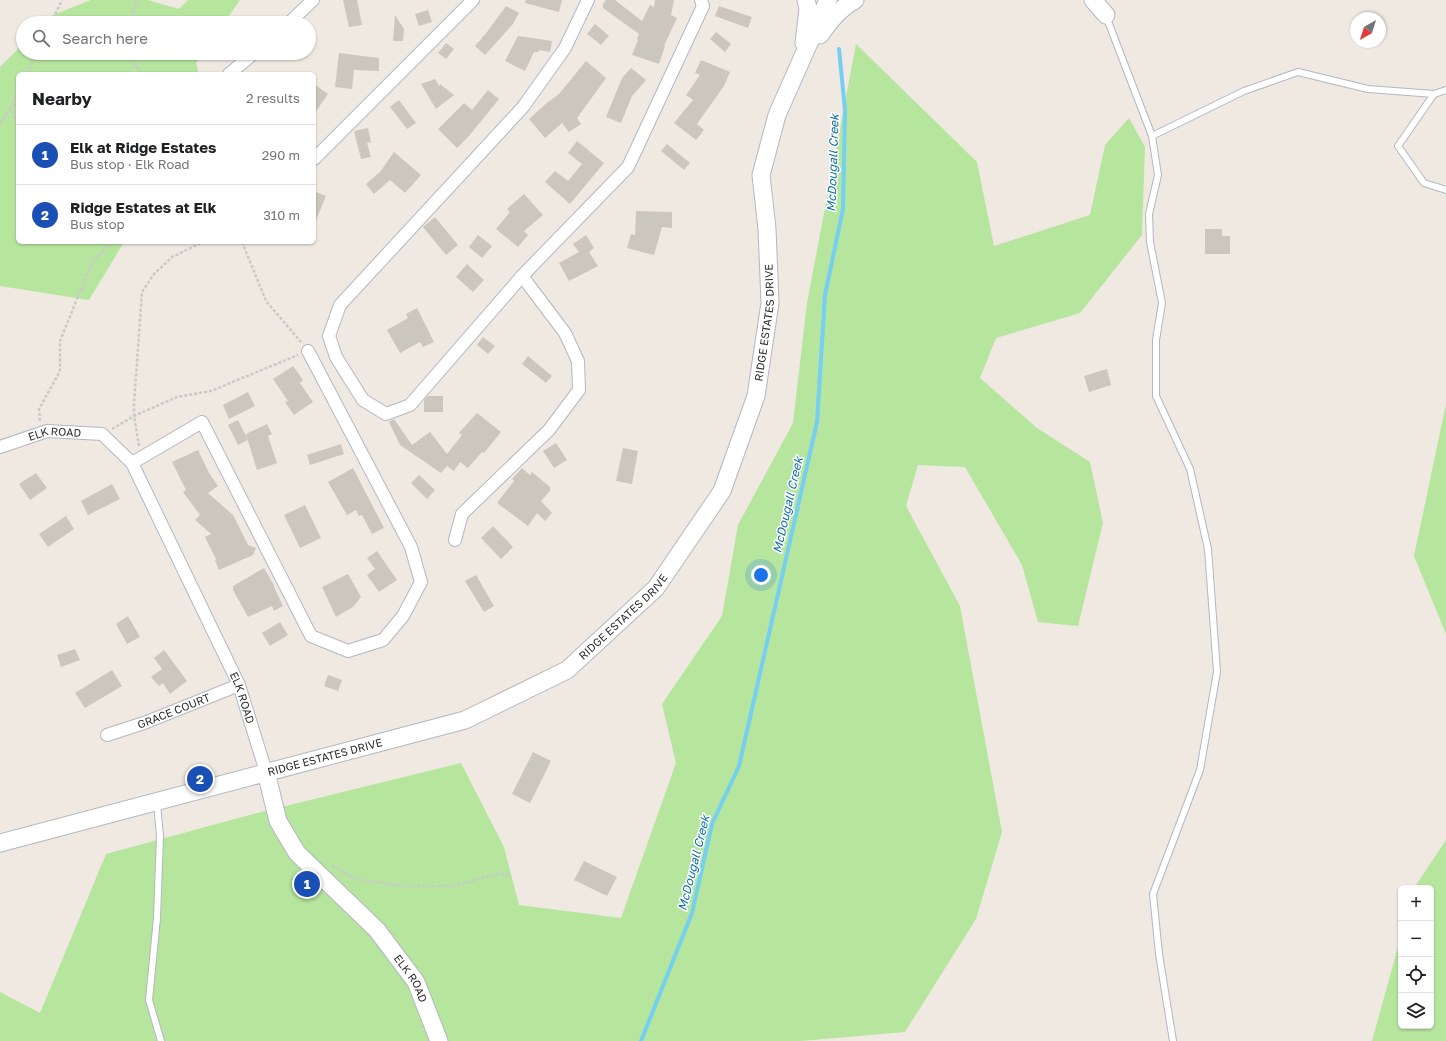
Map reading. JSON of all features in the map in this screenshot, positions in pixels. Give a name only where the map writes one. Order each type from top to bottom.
[{"type":"street","points":[[297,16],[313,0]]},
{"type":"street","points":[[316,157],[473,0]]},
{"type":"street","points":[[588,0],[565,48],[523,107],[340,305],[328,336],[336,357],[363,400],[386,414],[410,405],[522,276],[628,167],[703,6],[701,0]]},
{"type":"street","points":[[801,61],[808,8],[806,0]]},
{"type":"street","name":"RIDGE ESTATES DRIVE","points":[[0,843],[465,720],[566,670],[656,588],[722,491],[756,396],[770,303],[767,229],[761,175],[777,115],[828,0]]},
{"type":"street","points":[[801,61],[833,17],[855,0]]},
{"type":"street","points":[[1093,0],[1104,5]]},
{"type":"street","points":[[231,72],[246,60]]},
{"type":"street","points":[[455,540],[462,514],[549,430],[579,390],[578,361],[565,333],[522,276]]},
{"type":"street","points":[[136,460],[202,422],[311,636],[348,651],[383,640],[404,616],[421,582],[411,547],[308,351]]},
{"type":"street","name":"ELK ROAD","points":[[0,447],[47,432],[102,434],[136,460],[239,685],[266,772],[278,821],[296,853],[376,930],[416,982],[439,1041]]},
{"type":"street","name":"GRACE COURT","points":[[107,734],[144,723],[239,685]]},
{"type":"lane","points":[[1104,5],[1152,136],[1158,175],[1149,214],[1150,242],[1162,303],[1156,340],[1156,396],[1190,469],[1208,549],[1217,672],[1200,770],[1153,894],[1159,954],[1173,1041]]},
{"type":"lane","points":[[1152,136],[1244,91],[1298,72],[1368,89],[1434,94],[1446,90]]},
{"type":"lane","points":[[1434,94],[1398,146],[1424,182],[1446,190]]},
{"type":"lane","points":[[156,801],[160,836],[157,918],[149,1000],[161,1041]]},
{"type":"path","points":[[54,16],[62,0]]},
{"type":"path","points":[[132,16],[137,0]]},
{"type":"path","points":[[28,72],[34,60]]},
{"type":"path","points":[[133,60],[134,64],[141,72]]},
{"type":"path","points":[[0,122],[11,108],[16,97]]},
{"type":"path","points":[[11,108],[16,120]]},
{"type":"path","points":[[40,434],[39,410],[60,371],[60,341],[92,262],[110,244]]},
{"type":"path","points":[[136,460],[134,416],[142,292],[153,274],[172,257],[199,244]]},
{"type":"path","points":[[102,434],[134,416],[177,397],[211,391],[308,351],[266,301],[243,244]]},
{"type":"path","points":[[310,866],[330,864],[354,879],[405,886],[455,886],[496,874],[511,876]]},
{"type":"green space","points":[[91,0],[148,0],[179,9],[188,0],[240,0],[229,16],[52,16]]},
{"type":"green space","points":[[856,44],[977,162],[994,246],[1090,215],[1105,145],[1129,118],[1145,147],[1142,235],[1080,313],[996,338],[980,378],[1037,428],[1090,462],[1103,523],[1078,626],[1038,622],[1022,565],[965,467],[918,465],[906,506],[960,606],[1002,832],[976,919],[905,1032],[800,1041],[0,1041],[0,992],[40,1013],[106,854],[257,813],[461,763],[504,847],[519,905],[621,918],[676,763],[662,704],[722,616],[738,525],[793,423],[807,303]]},
{"type":"green space","points":[[16,51],[16,60],[198,60],[196,63],[198,72],[16,72],[16,244],[123,244],[89,300],[0,286],[0,67]]},
{"type":"green space","points":[[1446,404],[1446,634],[1414,556]]},
{"type":"green space","points":[[1446,840],[1446,1041],[1372,1041],[1398,947],[1398,1029],[1434,1029],[1434,885],[1416,885]]},
{"type":"building","points":[[343,0],[357,0],[362,25],[349,27]]},
{"type":"building","points":[[526,0],[562,0],[559,12],[525,3]]},
{"type":"building","points":[[606,0],[615,0],[642,21],[650,5],[654,7],[655,0],[674,0],[671,15],[677,18],[664,46],[659,64],[632,55],[639,34],[603,8],[603,4]]},
{"type":"building","points":[[506,6],[519,13],[513,24],[485,55],[475,46]]},
{"type":"building","points":[[719,6],[752,17],[748,28],[715,16]]},
{"type":"building","points":[[428,10],[432,22],[419,26],[415,14]]},
{"type":"building","points":[[395,15],[404,29],[403,41],[393,41]]},
{"type":"building","points":[[595,24],[609,36],[601,45],[587,34]]},
{"type":"building","points":[[716,32],[731,44],[725,52],[710,39]]},
{"type":"building","points":[[518,36],[552,41],[550,52],[539,50],[539,52],[534,52],[525,71],[505,61]]},
{"type":"building","points":[[446,43],[454,49],[446,59],[438,53]]},
{"type":"building","points":[[339,53],[379,58],[379,71],[354,70],[352,89],[335,87]]},
{"type":"building","points":[[701,60],[730,72],[724,86],[697,124],[704,130],[696,140],[674,123],[693,100],[686,95],[700,75],[695,73]]},
{"type":"building","points":[[586,61],[606,78],[577,118],[581,124],[569,132],[562,123],[545,138],[529,119],[559,94]]},
{"type":"building","points":[[631,68],[646,80],[632,96],[621,123],[606,117],[622,78]]},
{"type":"building","points":[[435,79],[439,86],[440,84],[454,95],[436,109],[421,84]]},
{"type":"building","points":[[316,85],[328,94],[316,111]]},
{"type":"building","points":[[488,90],[499,99],[469,136],[457,148],[438,129],[464,103],[472,110]]},
{"type":"building","points":[[399,100],[416,123],[407,129],[390,107]]},
{"type":"building","points":[[368,128],[371,142],[367,143],[371,157],[361,159],[354,131]]},
{"type":"building","points":[[577,141],[604,163],[570,204],[545,182],[555,171],[568,181],[582,164],[568,153]]},
{"type":"building","points":[[667,144],[690,163],[684,170],[661,151]]},
{"type":"building","points":[[394,152],[421,175],[405,193],[390,180],[374,194],[366,184],[380,172]]},
{"type":"building","points":[[316,192],[326,196],[316,220]]},
{"type":"building","points":[[524,194],[543,215],[524,231],[528,235],[518,247],[496,229],[510,212],[507,209]]},
{"type":"building","points":[[636,211],[672,212],[672,228],[662,227],[654,255],[627,248],[631,234],[635,235]]},
{"type":"building","points":[[435,217],[458,245],[446,255],[423,227]]},
{"type":"building","points":[[1205,229],[1222,229],[1222,236],[1230,236],[1230,254],[1205,254]]},
{"type":"building","points":[[478,235],[492,246],[482,258],[469,247]]},
{"type":"building","points":[[586,235],[594,248],[589,252],[598,266],[569,281],[559,263],[579,252],[573,244]]},
{"type":"building","points":[[467,264],[484,280],[473,292],[456,277]]},
{"type":"building","points":[[417,308],[434,342],[423,347],[420,342],[400,353],[387,330],[408,318],[406,314]]},
{"type":"building","points":[[483,337],[495,346],[488,354],[477,345]]},
{"type":"building","points":[[528,356],[552,376],[546,383],[522,364]]},
{"type":"building","points":[[293,366],[303,380],[300,383],[313,402],[294,415],[285,402],[288,401],[273,379]]},
{"type":"building","points":[[1107,369],[1111,385],[1089,392],[1084,376]]},
{"type":"building","points":[[248,392],[255,406],[229,419],[223,405]]},
{"type":"building","points":[[428,396],[443,396],[443,412],[424,412],[424,400]]},
{"type":"building","points":[[477,413],[501,432],[484,453],[482,452],[468,468],[460,462],[454,471],[447,466],[441,473],[400,445],[389,422],[394,419],[412,445],[430,432],[447,454],[462,435],[459,433]]},
{"type":"building","points":[[238,420],[248,440],[238,445],[228,425]]},
{"type":"building","points":[[267,424],[272,434],[268,436],[277,463],[257,470],[246,434]]},
{"type":"building","points":[[556,443],[567,460],[554,468],[543,451]]},
{"type":"building","points":[[341,444],[344,454],[310,465],[307,455]]},
{"type":"building","points":[[623,448],[638,451],[632,484],[616,481]]},
{"type":"building","points":[[198,450],[209,473],[218,486],[208,493],[233,515],[248,545],[256,548],[253,555],[219,570],[215,560],[216,559],[205,537],[211,534],[195,520],[200,515],[183,492],[186,490],[172,462]]},
{"type":"building","points":[[353,468],[384,528],[372,534],[362,515],[359,516],[356,510],[347,515],[328,482]]},
{"type":"building","points":[[522,468],[530,475],[532,472],[550,487],[550,491],[541,501],[552,513],[545,521],[537,513],[528,526],[497,503],[514,481],[512,479]]},
{"type":"building","points":[[36,473],[47,488],[30,500],[19,484]]},
{"type":"building","points":[[419,475],[435,490],[427,499],[411,483]]},
{"type":"building","points":[[112,484],[120,499],[88,515],[81,501]]},
{"type":"building","points":[[305,505],[321,538],[300,548],[284,515]]},
{"type":"building","points":[[66,516],[74,529],[48,547],[39,534]]},
{"type":"building","points":[[493,526],[513,547],[501,559],[481,538]]},
{"type":"building","points":[[377,551],[397,580],[379,592],[367,575],[375,569],[367,558]]},
{"type":"building","points":[[264,568],[275,587],[283,606],[274,611],[272,606],[248,617],[233,590],[233,586]]},
{"type":"building","points":[[348,574],[361,597],[353,607],[336,617],[322,587]]},
{"type":"building","points":[[476,575],[494,606],[484,612],[465,581]]},
{"type":"building","points":[[128,616],[140,637],[127,644],[116,624]]},
{"type":"building","points":[[280,622],[288,635],[270,646],[262,633]]},
{"type":"building","points":[[75,649],[80,660],[61,667],[57,655]]},
{"type":"building","points":[[164,650],[187,681],[170,694],[163,683],[159,686],[151,677],[162,669],[154,658]]},
{"type":"building","points":[[112,670],[122,686],[85,708],[75,693]]},
{"type":"building","points":[[328,675],[342,680],[338,691],[324,686]]},
{"type":"building","points":[[533,752],[551,761],[530,803],[512,794]]},
{"type":"building","points":[[584,861],[617,877],[607,896],[574,880]]},
{"type":"waterway","name":"McDougall Creek","points":[[641,1041],[692,913],[712,824],[739,766],[817,422],[825,295],[843,209],[845,110],[839,49]]},
{"type":"place","name":"Ridge Estates at Elk","points":[[200,779]]},
{"type":"place","name":"Elk at Ridge Estates","points":[[307,884]]}]
